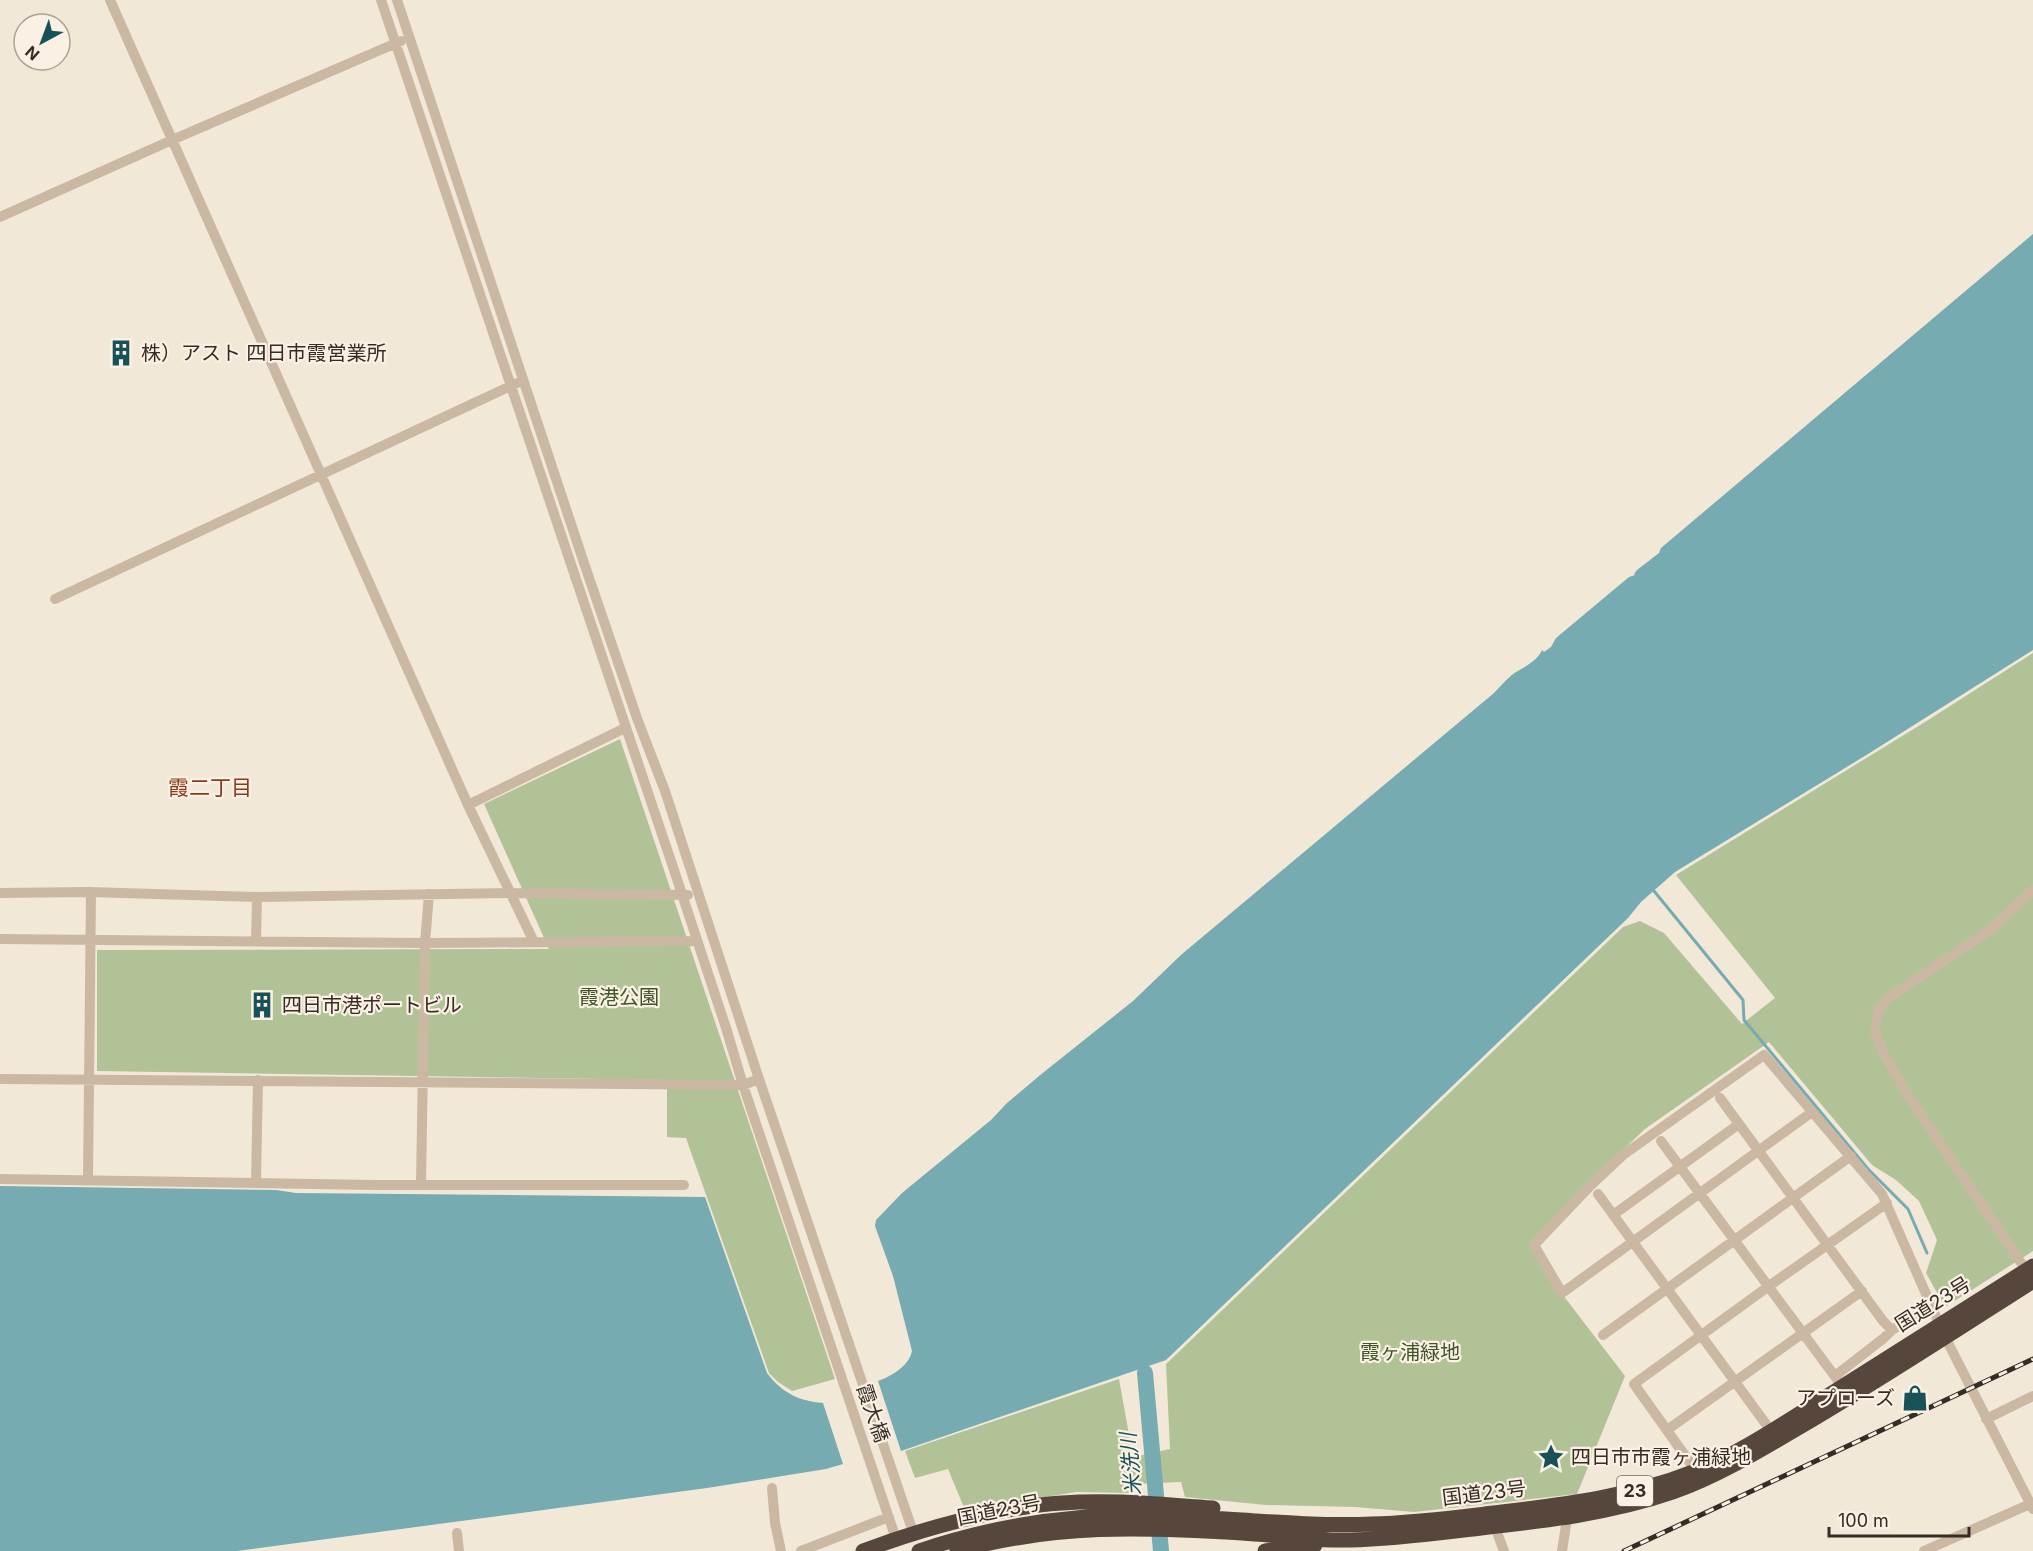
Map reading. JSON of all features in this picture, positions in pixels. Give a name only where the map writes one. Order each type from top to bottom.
[{"type":"highway","name":"国道23号","points":[[919,1551],[994,1530],[1065,1525],[1103,1528],[1141,1516],[1292,1513],[1356,1520],[1413,1522],[1568,1510],[1671,1492],[1727,1468],[1850,1397],[1942,1331],[2031,1272]]},
{"type":"highway","name":"国道23号","points":[[1178,1517],[1348,1540],[1495,1527],[1568,1510],[1696,1471],[1732,1454],[1771,1431],[1839,1381],[1942,1331]]},
{"type":"highway","points":[[863,1551],[896,1539],[984,1515],[1061,1503],[1141,1516]]},
{"type":"highway","name":"国道23号","points":[[957,1551],[1065,1525]]},
{"type":"highway","points":[[1265,1551],[1348,1540]]},
{"type":"street","points":[[110,0],[468,805],[534,942]]},
{"type":"street","name":"霞大橋","points":[[381,0],[896,1539]]},
{"type":"street","points":[[397,0],[523,380],[914,1534]]},
{"type":"street","points":[[0,217],[410,38]]},
{"type":"street","points":[[55,599],[523,380]]},
{"type":"street","points":[[468,805],[625,728]]},
{"type":"street","points":[[2031,1272],[1907,1094],[1884,1054],[1875,1032],[1879,1010],[1888,998],[1990,930],[2033,890]]},
{"type":"street","points":[[0,893],[91,892],[257,897],[510,893],[699,895]]},
{"type":"street","points":[[88,1180],[91,892]]},
{"type":"street","points":[[421,1184],[425,943],[429,894]]},
{"type":"street","points":[[0,939],[425,943],[697,942],[699,895]]},
{"type":"street","points":[[256,941],[257,897]]},
{"type":"street","points":[[1812,1112],[1562,1293],[1534,1245],[1623,1155],[1764,1055],[1882,1194],[1942,1331],[2032,1507],[1924,1551]]},
{"type":"street","points":[[0,1079],[743,1085],[759,1079]]},
{"type":"street","points":[[256,1182],[258,1080]]},
{"type":"street","points":[[1720,1098],[1883,1321],[1893,1330]]},
{"type":"street","points":[[1613,1215],[1738,1124]]},
{"type":"street","points":[[1661,1141],[1839,1381],[1893,1330],[1931,1306]]},
{"type":"street","points":[[1603,1335],[1851,1156]]},
{"type":"street","points":[[0,1179],[684,1185]]},
{"type":"street","points":[[1598,1194],[1771,1431]]},
{"type":"street","points":[[1696,1471],[1634,1384],[1887,1203]]},
{"type":"street","points":[[1667,1430],[1862,1291]]},
{"type":"street","points":[[1986,1419],[2033,1396]]},
{"type":"street","points":[[772,1488],[775,1523],[781,1551]]},
{"type":"street","points":[[1562,1551],[1568,1510]]},
{"type":"street","points":[[801,1551],[889,1517]]},
{"type":"street","points":[[1495,1527],[1504,1551]]},
{"type":"street","points":[[457,1533],[459,1551]]},
{"type":"green space","name":"霞ヶ浦緑地","points":[[2033,653],[2033,1251],[1945,1307],[1926,1273],[1937,1240],[1919,1201],[1896,1180],[1872,1165],[1769,1042],[1645,1129],[1584,1187],[1536,1238],[1556,1286],[1625,1376],[1577,1494],[1414,1512],[1355,1507],[1266,1505],[1185,1497],[1181,1482],[1135,1484],[1130,1493],[1076,1492],[965,1510],[948,1469],[915,1478],[905,1451],[1119,1379],[1133,1457],[1170,1449],[1166,1364],[1623,927],[1640,921],[1664,933],[1742,1024],[1775,998],[1676,875]]},
{"type":"green space","name":"霞港公園","points":[[620,739],[835,1379],[792,1391],[769,1373],[686,1138],[667,1137],[667,1080],[97,1071],[97,950],[549,949],[484,804]]},
{"type":"water","points":[[2033,234],[2033,650],[1675,872],[1641,902],[1628,918],[1166,1360],[901,1451],[878,1381],[899,1370],[912,1351],[893,1276],[875,1226],[876,1220],[902,1193],[991,1120],[1007,1103],[1133,1001],[1182,954],[1494,693],[1510,676],[1534,660],[1542,650],[1544,652],[1551,647],[1556,638],[1629,577],[1635,575],[1637,570],[1659,553],[1661,548]]},
{"type":"water","points":[[0,1186],[276,1190],[296,1193],[705,1197],[767,1373],[779,1386],[792,1395],[823,1403],[843,1464],[826,1469],[707,1488],[237,1551],[0,1551]]},
{"type":"waterway","points":[[1654,891],[1743,1000],[1744,1020],[1868,1169],[1908,1209],[1927,1253]]},
{"type":"waterway","name":"米洗川","points":[[1145,1373],[1161,1551]]},
{"type":"railway","points":[[1624,1551],[2033,1359]]},
{"type":"place","name":"株）アスト 四日市霞営業所","points":[[121,353]]},
{"type":"place","name":"四日市港ポートビル","points":[[262,1005]]},
{"type":"place","name":"アプローズ","points":[[1915,1398]]},
{"type":"place","name":"四日市市霞ヶ浦緑地","points":[[1551,1457]]},
{"type":"district","name":"霞二丁目","points":[[210,788]]}]
